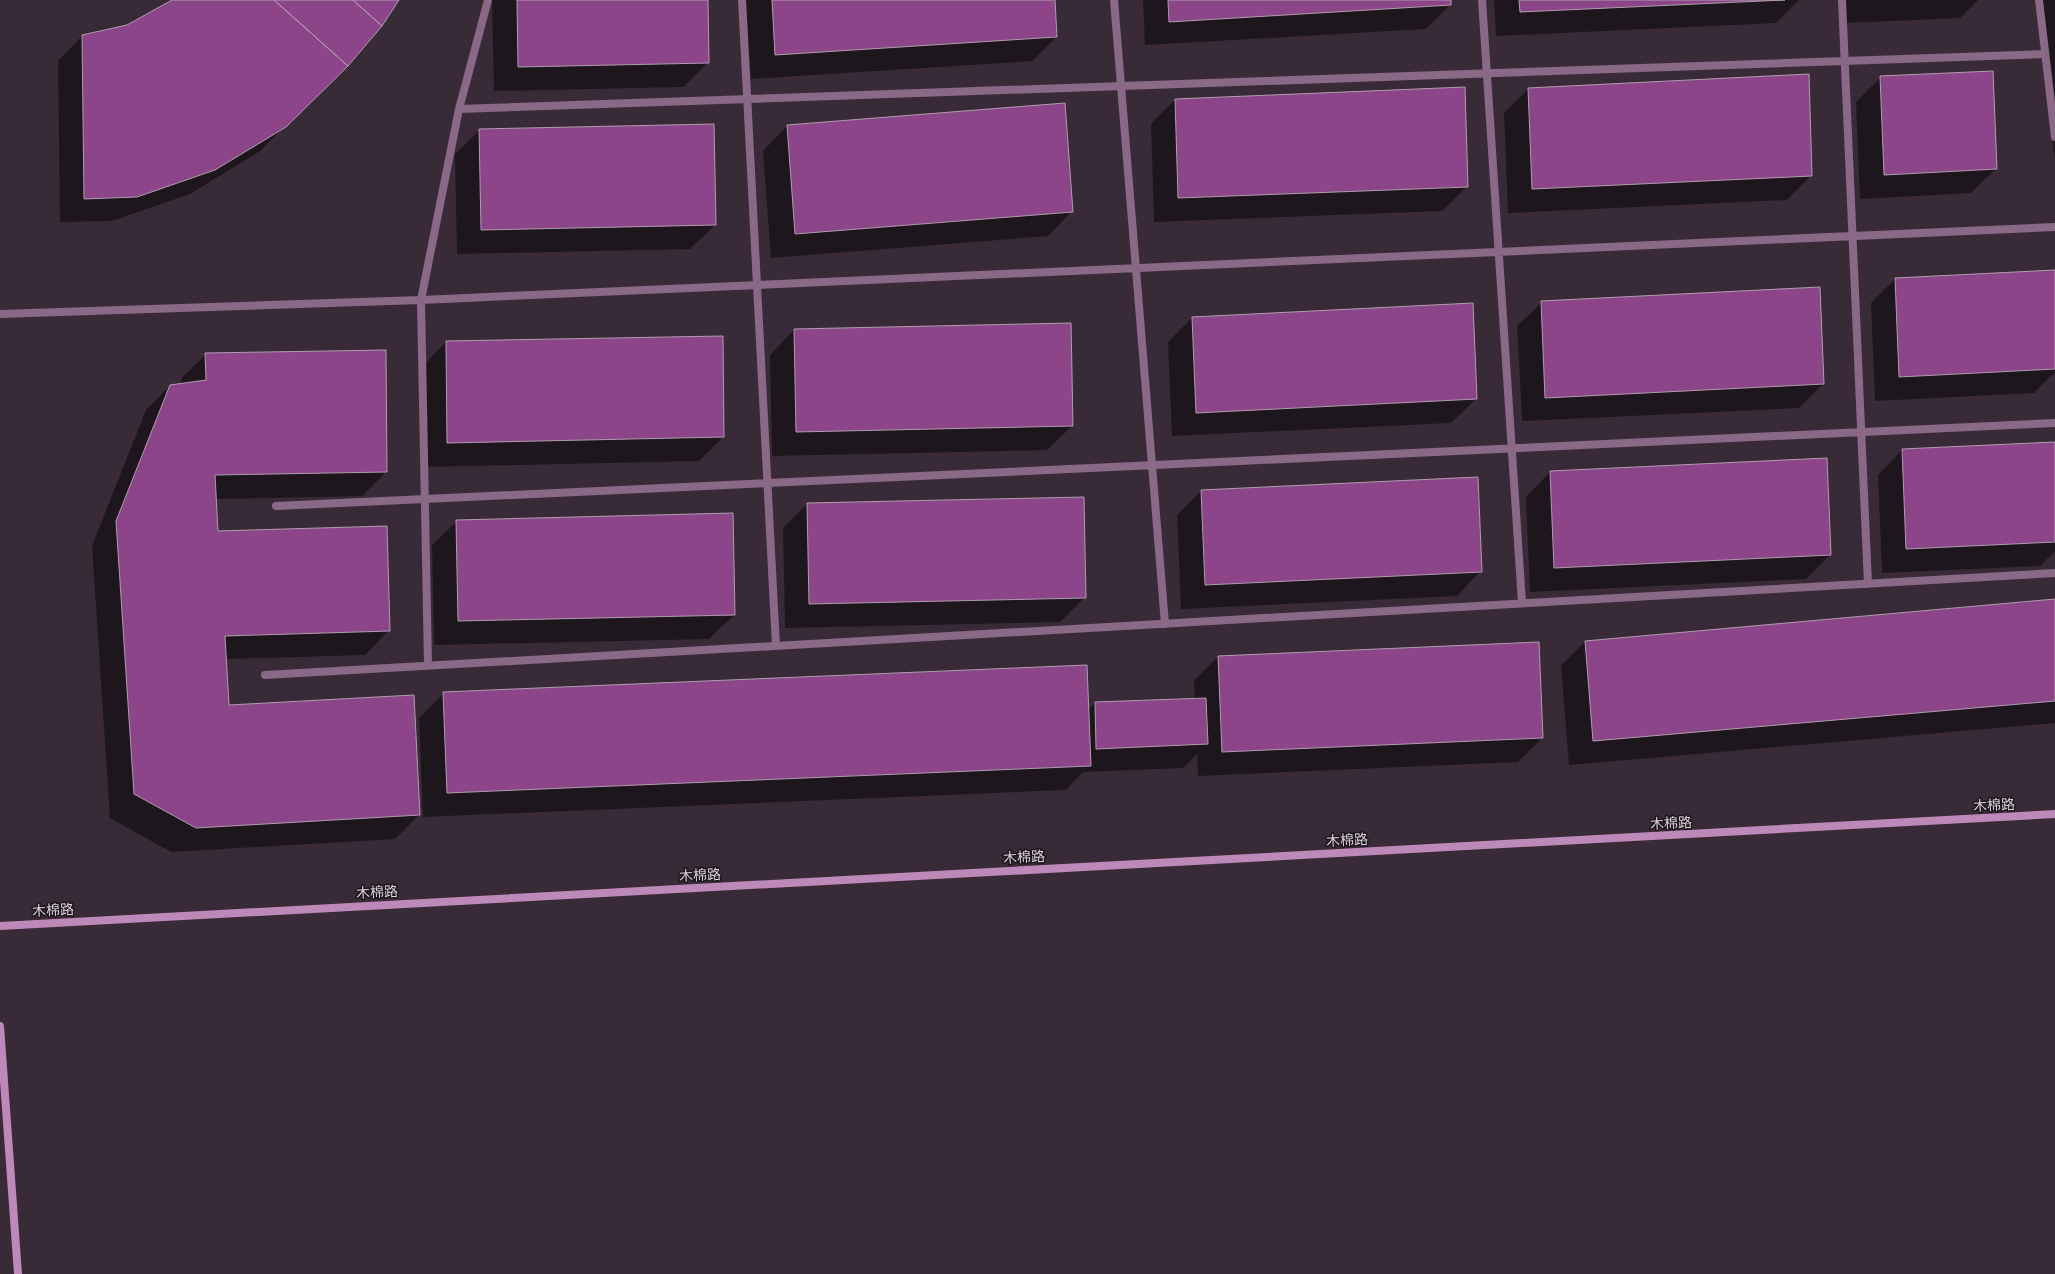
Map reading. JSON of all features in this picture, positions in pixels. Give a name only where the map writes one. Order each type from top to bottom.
[{"type":"street","points":[[428,665],[421,300],[459,109],[488,0]]},
{"type":"street","points":[[742,0],[776,646]]},
{"type":"street","points":[[1114,0],[1165,624]]},
{"type":"street","points":[[1482,0],[1522,603]]},
{"type":"street","points":[[1842,0],[1868,584]]},
{"type":"street","points":[[2039,0],[2055,137]]},
{"type":"street","points":[[459,109],[2045,54]]},
{"type":"street","points":[[0,314],[421,300],[2055,227]]},
{"type":"street","points":[[276,506],[1860,431],[2055,424]]},
{"type":"street","points":[[265,675],[2055,573]]},
{"type":"street","name":"木棉路","points":[[0,926],[2053,815]]},
{"type":"street","points":[[0,1026],[18,1274]]},
{"type":"building","points":[[172,0],[274,0],[348,66],[286,127],[215,170],[137,197],[84,199],[82,35],[127,25]]},
{"type":"building","points":[[274,0],[353,0],[382,26],[348,66]]},
{"type":"building","points":[[353,0],[399,0],[382,26]]},
{"type":"building","points":[[517,0],[708,0],[709,63],[518,67]]},
{"type":"building","points":[[772,0],[1055,0],[1057,37],[775,55]]},
{"type":"building","points":[[1168,0],[1451,0],[1451,5],[1169,22]]},
{"type":"building","points":[[1519,0],[1785,0],[1520,12]]},
{"type":"building","points":[[1993,71],[1997,169],[1884,175],[1880,76]]},
{"type":"building","points":[[1809,74],[1812,176],[1532,189],[1528,88]]},
{"type":"building","points":[[1465,87],[1468,187],[1178,198],[1175,99]]},
{"type":"building","points":[[1065,103],[1073,212],[795,234],[787,125]]},
{"type":"building","points":[[714,124],[716,225],[481,230],[479,129]]},
{"type":"building","points":[[2055,270],[2055,369],[1899,377],[1895,278]]},
{"type":"building","points":[[1820,287],[1824,384],[1545,398],[1541,301]]},
{"type":"building","points":[[1473,303],[1477,399],[1196,413],[1192,317]]},
{"type":"building","points":[[1071,323],[1073,426],[796,432],[794,329]]},
{"type":"building","points":[[723,336],[724,437],[447,443],[446,341]]},
{"type":"building","points":[[386,350],[387,472],[215,475],[218,531],[387,526],[390,631],[225,636],[229,705],[414,695],[420,815],[196,828],[134,794],[116,521],[170,385],[206,380],[205,353]]},
{"type":"building","points":[[2055,442],[2055,542],[1906,549],[1902,449]]},
{"type":"building","points":[[1827,458],[1831,555],[1554,568],[1550,471]]},
{"type":"building","points":[[1478,477],[1482,572],[1205,585],[1201,490]]},
{"type":"building","points":[[1084,497],[1086,598],[809,604],[807,503]]},
{"type":"building","points":[[733,513],[735,615],[458,621],[456,520]]},
{"type":"building","points":[[2055,599],[2055,701],[1593,741],[1585,641]]},
{"type":"building","points":[[1539,642],[1543,738],[1222,752],[1218,656]]},
{"type":"building","points":[[1087,665],[1091,766],[447,793],[443,692]]},
{"type":"building","points":[[1206,698],[1208,744],[1096,749],[1095,702]]}]
